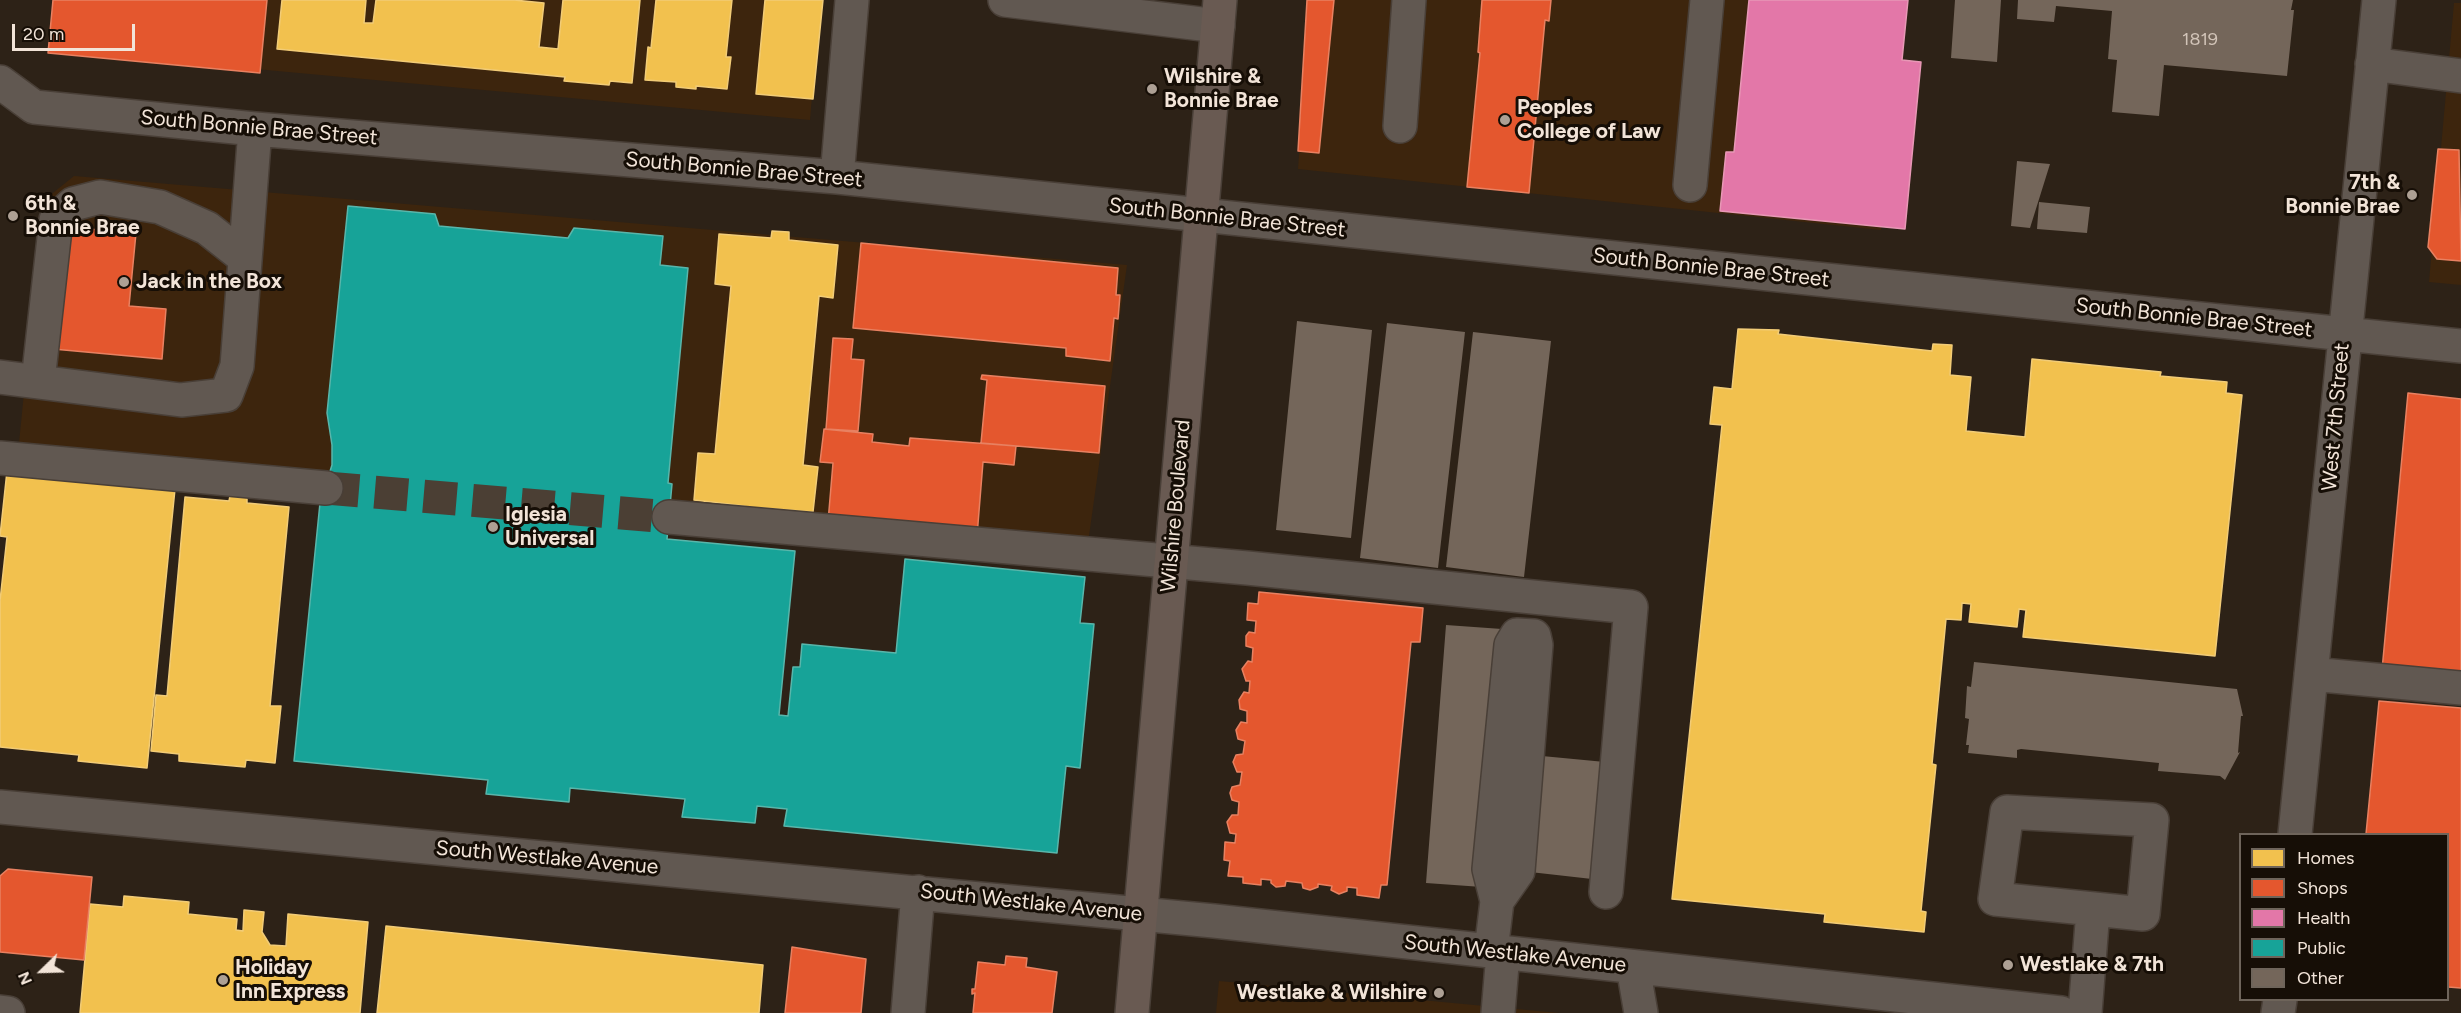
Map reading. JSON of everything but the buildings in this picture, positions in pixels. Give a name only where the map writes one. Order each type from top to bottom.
[{"type":"main road","name":"Wilshire Boulevard","points":[[1132,1013],[1219,13]]},
{"type":"street","points":[[837,177],[852,0]]},
{"type":"street","points":[[1005,0],[1219,13]]},
{"type":"street","points":[[1400,126],[1409,0]]},
{"type":"street","points":[[1690,185],[1707,0]]},
{"type":"street","name":"West 7th Street","points":[[2295,833],[2379,0]]},
{"type":"street","points":[[2372,64],[2461,76]]},
{"type":"street","name":"South Bonnie Brae Street","points":[[0,82],[34,107],[255,129],[837,177],[2461,345]]},
{"type":"street","points":[[0,377],[181,400],[226,395],[237,366],[255,129]]},
{"type":"street","points":[[38,381],[56,220],[73,204],[100,197],[160,207],[207,228],[245,258]]},
{"type":"street","points":[[0,458],[326,488]]},
{"type":"street","points":[[669,517],[1171,562],[1630,607],[1606,892]]},
{"type":"street","points":[[1498,1013],[1497,901],[1518,872],[1534,669],[1534,636],[1517,635],[1523,596]]},
{"type":"street","points":[[2311,674],[2461,688]]},
{"type":"street","name":"South Westlake Avenue","points":[[0,807],[1140,914],[1633,967],[1851,1002],[2061,1013]]},
{"type":"street","points":[[2007,812],[2152,820],[2143,914],[2093,910],[1995,899],[2007,812]]},
{"type":"street","points":[[908,1013],[918,892]]},
{"type":"street","points":[[2085,1013],[2093,910]]},
{"type":"street","points":[[1633,967],[1641,1013]]},
{"type":"street","points":[[0,1012],[8,1013]]},
{"type":"shaded area","points":[[54,0],[820,0],[810,120],[49,50]]},
{"type":"shaded area","points":[[1310,0],[1907,0],[1881,230],[1298,169]]},
{"type":"shaded area","points":[[2454,3],[2461,3],[2461,285],[2429,282]]},
{"type":"shaded area","points":[[74,176],[1127,265],[1088,543],[19,443],[43,201]]},
{"type":"shaded area","points":[[1219,981],[1559,1013],[1216,1013]]},
{"type":"tunnel","points":[[326,488],[669,517]]},
{"type":"place","name":"Wilshire & Bonnie Brae","points":[[1152,89]]},
{"type":"place","name":"Peoples College of Law","points":[[1505,120]]},
{"type":"place","name":"7th & Bonnie Brae","points":[[2412,195]]},
{"type":"place","name":"6th & Bonnie Brae","points":[[13,216]]},
{"type":"place","name":"Jack in the Box","points":[[124,282]]},
{"type":"place","name":"Iglesia Universal","points":[[493,527]]},
{"type":"place","name":"Westlake & 7th","points":[[2008,965]]},
{"type":"place","name":"Holiday Inn Express","points":[[223,980]]},
{"type":"place","name":"Westlake & Wilshire","points":[[1439,993]]}]
